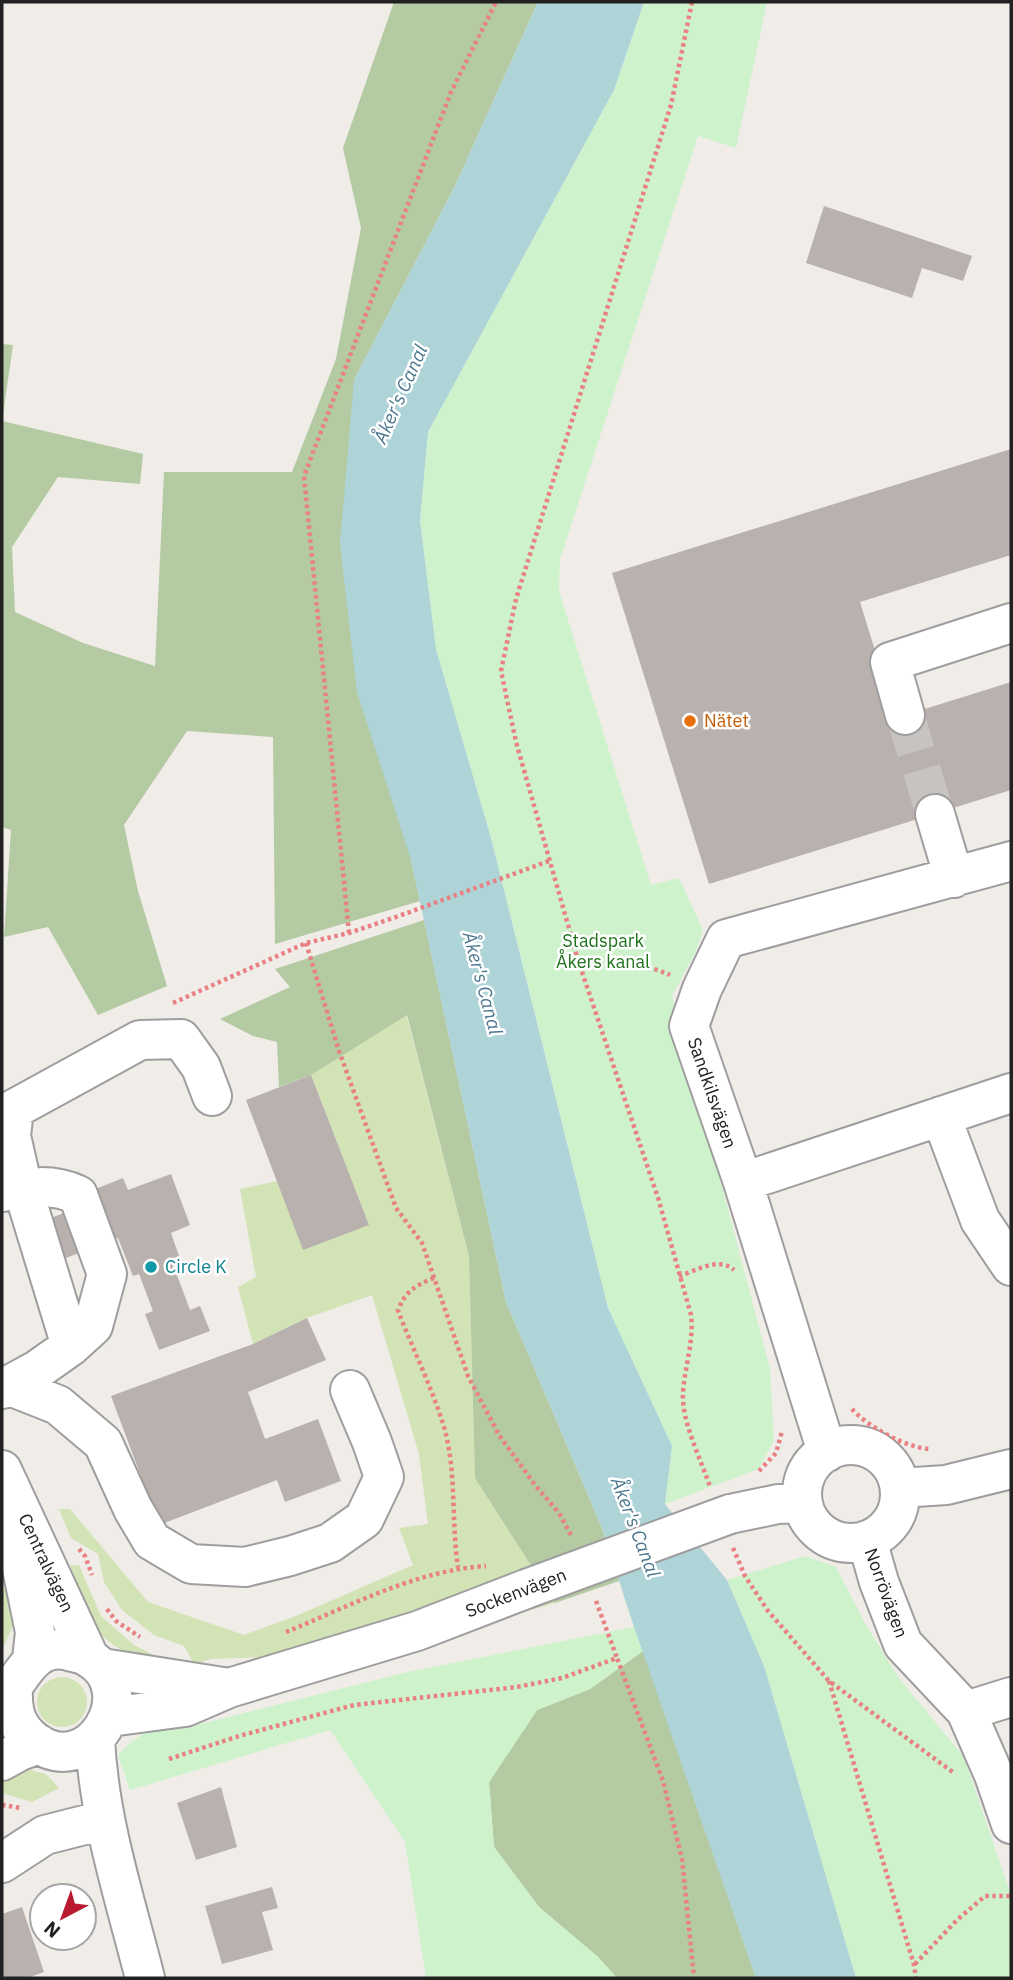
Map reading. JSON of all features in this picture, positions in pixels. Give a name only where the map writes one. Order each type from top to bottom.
[{"type":"street","points":[[905,715],[890,662],[1011,623]]},
{"type":"street","points":[[934,814],[954,878]]},
{"type":"street","name":"Sandkilsvägen","points":[[827,1452],[797,1413],[743,1182],[689,1026],[702,989],[726,939],[1011,861]]},
{"type":"street","points":[[71,1346],[13,1190],[11,1136],[14,1108],[140,1041],[181,1038],[201,1067],[212,1096]]},
{"type":"street","points":[[743,1182],[1011,1093]]},
{"type":"street","points":[[942,1116],[980,1220],[1011,1266]]},
{"type":"street","points":[[6,1388],[71,1346],[93,1326],[107,1274],[78,1195],[43,1185],[13,1190]]},
{"type":"street","points":[[6,1388],[58,1405],[103,1443],[133,1509],[152,1541],[191,1564],[245,1567],[330,1543],[364,1519],[384,1477],[349,1390]]},
{"type":"street","points":[[854,1445],[872,1450],[888,1462],[898,1478],[900,1488],[898,1506],[891,1523],[876,1536],[848,1543],[831,1539],[821,1533],[809,1519],[803,1503],[806,1477],[811,1466],[827,1452],[854,1445]]},
{"type":"street","name":"Centralvägen","points":[[2,1469],[95,1663]]},
{"type":"street","name":"Centralvägen","points":[[2,1469],[35,1632],[15,1683]]},
{"type":"street","points":[[900,1488],[946,1485],[1011,1469]]},
{"type":"street","name":"Sockenvägen","points":[[2,1761],[19,1751],[78,1738],[185,1707],[229,1688],[417,1631],[723,1513],[778,1504],[803,1503]]},
{"type":"street","name":"Norrövägen","points":[[867,1540],[879,1582],[904,1644],[967,1711],[995,1776],[1011,1824]]},
{"type":"street","name":"Sockenvägen","points":[[15,1683],[47,1652],[64,1650],[95,1663],[229,1688]]},
{"type":"street","points":[[78,1738],[112,1692],[95,1663]]},
{"type":"street","points":[[15,1683],[13,1706],[16,1718],[25,1733],[78,1738]]},
{"type":"street","points":[[967,1711],[1011,1696]]},
{"type":"street","points":[[78,1738],[97,1769],[104,1820],[145,1978]]},
{"type":"street","points":[[2,1863],[46,1835],[104,1820]]},
{"type":"path","points":[[349,933],[304,476],[451,92],[496,2]]},
{"type":"path","points":[[692,2],[671,105],[516,599],[502,671],[516,742],[578,960],[659,1201],[691,1315],[693,1334],[683,1391],[684,1410],[745,1576],[768,1611],[829,1681],[964,1780],[995,1776]]},
{"type":"path","points":[[171,1004],[306,943],[349,933],[549,861]]},
{"type":"path","points":[[306,943],[339,1051],[396,1208],[422,1243],[468,1376],[499,1435],[559,1513],[577,1550]]},
{"type":"path","points":[[578,960],[626,962],[657,969],[702,989]]},
{"type":"path","points":[[680,1276],[719,1263],[730,1266],[740,1277]]},
{"type":"path","points":[[434,1278],[417,1284],[402,1298],[398,1311],[444,1428],[452,1484],[458,1567]]},
{"type":"path","points":[[757,1473],[776,1453],[782,1434],[797,1413],[845,1396],[848,1404],[862,1420],[895,1438],[925,1449],[937,1449]]},
{"type":"path","points":[[594,1598],[663,1782],[682,1859],[694,1978]]},
{"type":"path","points":[[169,1759],[239,1736],[354,1705],[517,1687],[562,1678],[617,1658]]},
{"type":"path","points":[[829,1681],[916,1978]]},
{"type":"path","points":[[914,1965],[957,1920],[985,1896],[1011,1896]]},
{"type":"green space","points":[[394,2],[538,2],[455,186],[354,380],[411,860],[420,901],[275,944],[273,737],[187,731],[124,825],[138,891],[167,986],[98,1015],[48,927],[4,937],[11,830],[2,827],[2,421],[143,454],[140,484],[58,477],[12,547],[15,612],[83,643],[155,666],[164,472],[292,472],[336,359],[361,228],[343,148]]},
{"type":"green space","name":"Stadspark Åkers kanal","points":[[644,2],[767,2],[736,148],[698,136],[560,559],[559,591],[651,885],[679,878],[703,930],[695,953],[672,996],[770,1369],[774,1440],[759,1469],[665,1504],[672,1446],[608,1308],[491,838],[436,649],[420,521],[428,432],[614,90]]},
{"type":"green space","points":[[2,344],[13,345],[2,421]]},
{"type":"green space","points":[[424,920],[506,1302],[602,1528],[619,1581],[555,1603],[475,1478],[469,1256],[407,1015],[311,1075],[279,1087],[277,1042],[253,1036],[220,1019],[290,987],[275,969]]},
{"type":"green space","points":[[406,1014],[469,1256],[475,1478],[555,1603],[424,1641],[317,1655],[211,1659],[194,1664],[184,1646],[154,1635],[122,1610],[104,1582],[98,1554],[71,1538],[59,1509],[70,1509],[148,1602],[244,1635],[296,1616],[413,1565],[399,1528],[428,1524],[419,1454],[372,1295],[307,1318],[253,1344],[238,1287],[256,1277],[240,1189],[277,1181],[369,1225],[311,1075]]},
{"type":"green space","points":[[805,1556],[836,1567],[866,1625],[898,1677],[964,1757],[1011,1895],[1011,1978],[856,1978],[764,1666],[727,1580]]},
{"type":"green space","points":[[70,1565],[79,1565],[101,1616],[134,1645],[162,1659],[155,1666],[115,1646],[98,1630],[86,1610]]},
{"type":"green space","points":[[10,1587],[14,1623],[2,1650],[2,1591]]},
{"type":"green space","points":[[634,1627],[643,1651],[590,1689],[537,1710],[489,1782],[494,1847],[539,1907],[598,1957],[617,1978],[426,1978],[405,1842],[330,1730],[130,1790],[118,1756],[128,1744],[146,1732],[197,1725],[403,1673]]},
{"type":"green space","points":[[643,1651],[756,1978],[617,1978],[598,1957],[539,1907],[494,1847],[489,1782],[537,1710],[590,1689]]},
{"type":"green space","points":[[62,1677],[80,1684],[87,1702],[80,1720],[62,1727],[44,1720],[37,1702],[44,1684]]},
{"type":"green space","points":[[30,1770],[46,1774],[59,1788],[32,1802],[2,1793],[2,1780]]},
{"type":"water","name":"Åker's Canal","points":[[538,2],[644,2],[614,90],[428,432],[420,521],[436,649],[491,838],[608,1308],[672,1446],[665,1504],[727,1580],[764,1666],[856,1978],[756,1978],[602,1528],[506,1302],[411,860],[357,692],[340,544],[354,380],[455,186]]},
{"type":"building","points":[[824,206],[972,256],[963,281],[922,268],[912,298],[806,263]]},
{"type":"building","points":[[1011,449],[1011,555],[860,602],[896,718],[1011,682],[1011,790],[709,884],[612,573]]},
{"type":"building","points":[[311,1075],[369,1225],[303,1250],[246,1100]]},
{"type":"building","name":"Circle K","points":[[171,1174],[190,1225],[171,1233],[179,1256],[171,1259],[190,1310],[200,1306],[210,1331],[159,1350],[145,1314],[153,1311],[139,1274],[133,1276],[118,1238],[53,1263],[37,1223],[83,1206],[93,1190],[123,1178],[128,1190]]},
{"type":"building","points":[[307,1318],[326,1360],[248,1392],[265,1439],[318,1419],[341,1481],[285,1502],[277,1480],[159,1525],[111,1396],[253,1344]]},
{"type":"building","points":[[221,1787],[237,1847],[196,1860],[177,1803]]},
{"type":"building","points":[[272,1887],[278,1908],[262,1912],[273,1950],[222,1964],[205,1906]]},
{"type":"building","points":[[22,1907],[28,1925],[28,1952],[37,1952],[44,1972],[27,1978],[2,1978],[2,1914]]},
{"type":"tunnel","points":[[905,715],[935,814]]},
{"type":"place","name":"Nätet","points":[[690,721]]},
{"type":"place","name":"Circle K","points":[[151,1267]]}]
